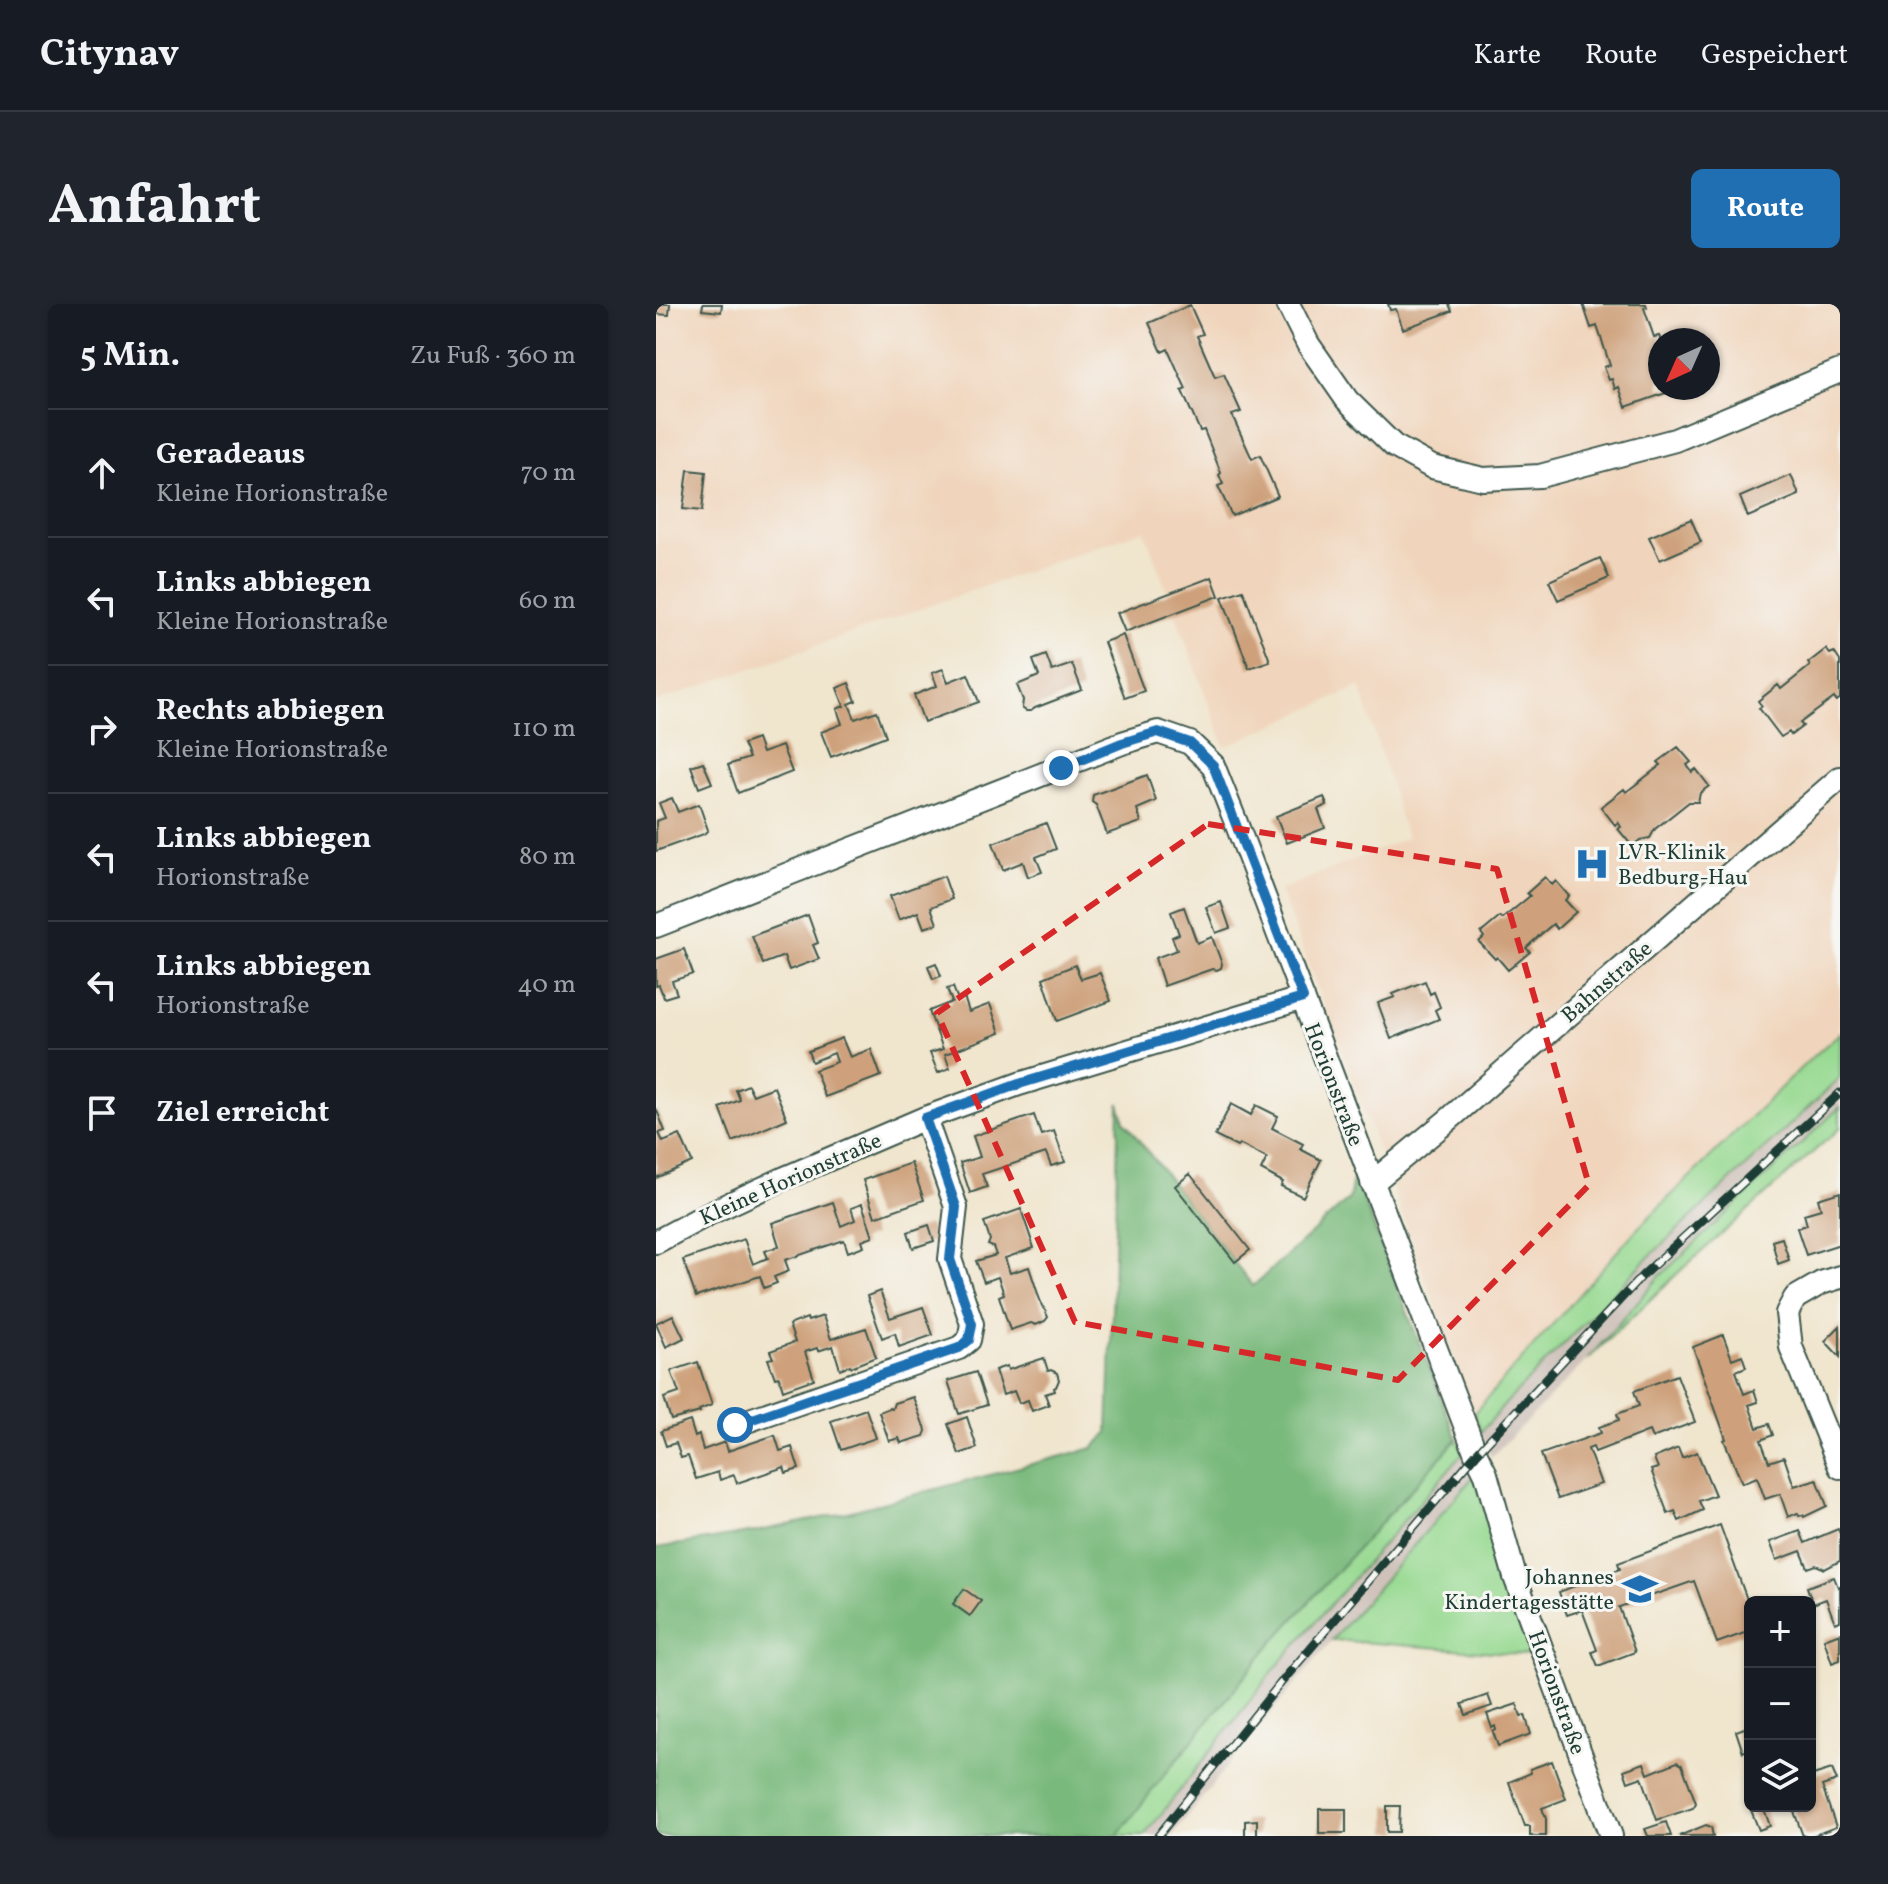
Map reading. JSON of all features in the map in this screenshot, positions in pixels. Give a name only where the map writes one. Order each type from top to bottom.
[{"type":"street","points":[[1288,304],[1308,344],[1347,400],[1394,446],[1432,467],[1483,479],[1540,476],[1675,440],[1840,371]]},
{"type":"street","name":"Horionstraße","points":[[656,926],[1122,743],[1158,732],[1190,743],[1213,765],[1303,998],[1470,1440],[1486,1474],[1515,1577],[1611,1836]]},
{"type":"street","name":"Bahnstraße","points":[[1372,1183],[1840,778]]},
{"type":"street","name":"Kleine Horionstraße","points":[[656,1242],[785,1178],[925,1118],[1019,1084],[1303,998]]},
{"type":"street","points":[[735,1425],[959,1348],[969,1340],[972,1324],[950,1259],[956,1207],[925,1118]]},
{"type":"street","points":[[1840,1277],[1821,1283],[1795,1298],[1787,1313],[1791,1347],[1840,1467]]},
{"type":"highlighted area","points":[[1208,824],[1497,869],[1589,1185],[1398,1380],[1075,1322],[937,1013]]},
{"type":"shaded area","name":"LVR-Klinik Bedburg-Hau","points":[[656,304],[1840,304],[1840,1033],[1807,1062],[1500,1382],[1474,1413],[1280,890],[1407,838],[1360,686],[1225,747],[1144,530],[656,702]]},
{"type":"shaded area","points":[[1840,1078],[1840,1107],[1660,1276],[1588,1359],[1491,1457],[1481,1432],[1507,1402],[1652,1254]]},
{"type":"shaded area","points":[[1463,1453],[1474,1476],[1332,1640],[1172,1836],[1144,1836],[1277,1666]]},
{"type":"green space","points":[[1840,1033],[1840,1078],[1652,1254],[1481,1432],[1474,1413],[1637,1229]]},
{"type":"green space","points":[[1119,1103],[1124,1121],[1253,1286],[1349,1199],[1354,1176],[1457,1439],[1271,1644],[1117,1836],[656,1836],[656,1548],[840,1514],[1093,1448],[1108,1433]]},
{"type":"green space","points":[[1840,1107],[1840,1128],[1679,1272],[1588,1359],[1660,1276]]},
{"type":"green space","points":[[1457,1439],[1463,1453],[1277,1666],[1144,1836],[1117,1836],[1271,1644]]},
{"type":"green space","points":[[1474,1476],[1533,1655],[1332,1640]]},
{"type":"building","points":[[656,304],[670,304],[669,315],[656,314]]},
{"type":"building","points":[[703,304],[722,304],[721,312],[702,310]]},
{"type":"building","points":[[1388,304],[1449,304],[1452,311],[1403,329],[1396,309],[1390,310]]},
{"type":"building","points":[[1583,304],[1646,304],[1644,308],[1651,328],[1648,328],[1648,399],[1626,407],[1619,387],[1615,389],[1604,367],[1610,365],[1597,326],[1591,328]]},
{"type":"building","points":[[1190,305],[1203,334],[1197,336],[1215,377],[1224,374],[1241,412],[1232,415],[1252,459],[1260,455],[1278,496],[1232,516],[1218,486],[1223,484],[1221,473],[1204,430],[1200,431],[1182,391],[1186,389],[1168,349],[1162,352],[1149,323]]},
{"type":"building","points":[[688,470],[706,472],[702,511],[683,509]]},
{"type":"building","points":[[1791,475],[1799,495],[1748,517],[1740,497]]},
{"type":"building","points":[[1691,519],[1701,542],[1660,560],[1649,537]]},
{"type":"building","points":[[1600,558],[1609,578],[1558,600],[1549,581]]},
{"type":"building","points":[[1212,577],[1219,596],[1125,632],[1117,613]]},
{"type":"building","points":[[1243,590],[1270,661],[1249,668],[1222,597]]},
{"type":"building","points":[[1123,635],[1144,691],[1125,698],[1104,642]]},
{"type":"building","points":[[1826,649],[1830,654],[1834,652],[1840,661],[1840,699],[1836,701],[1834,698],[1800,723],[1803,726],[1791,735],[1789,732],[1781,737],[1759,708],[1762,706],[1758,701],[1778,685],[1781,689]]},
{"type":"building","points":[[1046,655],[1052,671],[1072,664],[1082,690],[1026,711],[1022,708],[1023,700],[1017,685],[1039,676],[1033,660]]},
{"type":"building","points":[[943,669],[948,682],[968,674],[979,702],[924,722],[914,695],[937,686],[932,673]]},
{"type":"building","points":[[849,683],[856,701],[849,704],[855,719],[877,711],[886,736],[831,757],[821,732],[842,724],[837,709],[844,706],[837,688]]},
{"type":"building","points":[[757,739],[762,753],[782,746],[792,772],[738,793],[728,765],[749,758],[743,744]]},
{"type":"building","points":[[1678,747],[1691,762],[1687,765],[1692,772],[1696,769],[1709,786],[1700,793],[1698,802],[1689,802],[1655,829],[1650,838],[1632,846],[1618,829],[1621,827],[1618,822],[1615,825],[1601,807],[1661,765],[1658,762]]},
{"type":"building","points":[[703,762],[712,783],[699,788],[691,766]]},
{"type":"building","points":[[1147,775],[1156,801],[1137,809],[1141,822],[1107,834],[1092,802],[1093,795]]},
{"type":"building","points":[[1324,797],[1327,805],[1318,809],[1325,828],[1287,843],[1276,816]]},
{"type":"building","points":[[672,798],[678,812],[699,804],[708,830],[656,851],[656,821],[665,818],[659,803]]},
{"type":"building","points":[[1046,823],[1056,849],[1036,857],[1042,872],[1028,877],[1023,862],[1003,870],[993,843]]},
{"type":"building","points":[[944,876],[952,899],[931,907],[937,924],[924,928],[918,912],[899,920],[890,896]]},
{"type":"building","points":[[1545,877],[1552,885],[1556,881],[1569,896],[1565,900],[1576,912],[1557,929],[1553,924],[1540,935],[1526,948],[1530,952],[1508,970],[1479,942],[1484,937],[1481,933],[1530,896],[1527,893]]},
{"type":"building","points":[[1221,902],[1230,928],[1216,933],[1206,907]]},
{"type":"building","points":[[1184,907],[1197,943],[1212,937],[1221,968],[1164,986],[1155,958],[1177,950],[1172,937],[1179,934],[1171,912]]},
{"type":"building","points":[[808,915],[818,943],[813,945],[819,959],[789,970],[784,956],[763,964],[752,936]]},
{"type":"building","points":[[684,949],[693,974],[672,981],[677,994],[664,998],[659,985],[656,986],[656,959]]},
{"type":"building","points":[[936,963],[941,976],[933,979],[928,966]]},
{"type":"building","points":[[1075,965],[1081,979],[1100,973],[1111,1001],[1057,1021],[1043,978]]},
{"type":"building","points":[[1425,981],[1440,1007],[1435,1010],[1439,1019],[1391,1039],[1378,1003]]},
{"type":"building","points":[[953,987],[958,1000],[964,997],[969,1012],[990,1004],[1000,1033],[945,1054],[950,1068],[938,1073],[930,1053],[943,1049],[929,1011],[952,1002],[947,989]]},
{"type":"building","points":[[842,1038],[850,1057],[871,1049],[881,1076],[825,1097],[815,1070],[837,1062],[834,1053],[812,1062],[808,1051]]},
{"type":"building","points":[[748,1085],[753,1095],[774,1087],[787,1119],[733,1142],[720,1108],[740,1100],[736,1090]]},
{"type":"building","points":[[1231,1104],[1251,1115],[1256,1105],[1278,1116],[1272,1128],[1303,1144],[1300,1149],[1321,1160],[1303,1197],[1281,1186],[1283,1182],[1261,1170],[1267,1158],[1215,1136]]},
{"type":"building","points":[[656,1108],[665,1131],[659,1133],[663,1142],[680,1135],[692,1162],[656,1178]]},
{"type":"building","points":[[1034,1115],[1041,1135],[1054,1131],[1065,1162],[1051,1166],[1046,1153],[982,1174],[987,1187],[970,1193],[960,1163],[980,1157],[973,1136]]},
{"type":"building","points":[[911,1163],[924,1200],[875,1217],[863,1180]]},
{"type":"building","points":[[1190,1174],[1250,1250],[1235,1262],[1175,1186]]},
{"type":"building","points":[[1840,1192],[1840,1244],[1806,1255],[1797,1228],[1807,1225],[1804,1214],[1821,1209],[1818,1199]]},
{"type":"building","points":[[833,1202],[841,1226],[855,1220],[851,1208],[862,1204],[873,1236],[862,1240],[864,1246],[848,1252],[844,1240],[785,1260],[789,1271],[774,1277],[777,1283],[764,1288],[760,1276],[696,1297],[683,1260],[744,1239],[753,1264],[768,1258],[765,1251],[779,1246],[772,1223]]},
{"type":"building","points":[[1021,1209],[1034,1248],[1005,1258],[1010,1273],[1029,1267],[1048,1317],[1036,1325],[1031,1323],[1010,1330],[999,1296],[1004,1294],[998,1277],[984,1282],[976,1261],[996,1255],[993,1247],[988,1245],[990,1240],[984,1222]]},
{"type":"building","points":[[929,1225],[934,1241],[913,1248],[908,1232]]},
{"type":"building","points":[[1782,1238],[1789,1260],[1778,1264],[1772,1241]]},
{"type":"building","points":[[880,1291],[890,1318],[923,1307],[933,1335],[899,1347],[895,1333],[882,1338],[867,1296]]},
{"type":"building","points":[[673,1315],[684,1338],[666,1347],[656,1323]]},
{"type":"building","points":[[823,1316],[831,1339],[866,1328],[876,1357],[840,1369],[833,1346],[805,1352],[814,1379],[783,1390],[768,1359],[773,1358],[770,1351],[795,1342],[789,1325]]},
{"type":"building","points":[[1840,1326],[1840,1357],[1825,1341]]},
{"type":"building","points":[[1723,1335],[1732,1359],[1742,1355],[1746,1367],[1736,1371],[1744,1394],[1754,1390],[1758,1402],[1749,1405],[1757,1428],[1769,1424],[1773,1435],[1761,1440],[1769,1462],[1784,1457],[1794,1486],[1817,1479],[1827,1506],[1804,1517],[1798,1513],[1788,1517],[1780,1494],[1765,1499],[1757,1477],[1742,1483],[1693,1347]]},
{"type":"building","points":[[1044,1358],[1048,1371],[1057,1373],[1059,1380],[1055,1391],[1045,1394],[1049,1405],[1032,1411],[1028,1400],[1019,1403],[1014,1391],[1003,1395],[995,1370],[1007,1366],[1008,1370]]},
{"type":"building","points":[[698,1362],[712,1405],[700,1412],[671,1420],[664,1398],[679,1393],[671,1371]]},
{"type":"building","points":[[976,1372],[987,1405],[959,1414],[948,1381]]},
{"type":"building","points":[[1677,1375],[1695,1422],[1652,1438],[1649,1431],[1595,1452],[1593,1447],[1588,1449],[1601,1484],[1558,1499],[1541,1454],[1601,1433],[1599,1427],[1619,1420],[1617,1414],[1639,1406],[1634,1391]]},
{"type":"building","points":[[913,1397],[925,1426],[924,1436],[901,1443],[899,1438],[889,1441],[879,1412],[892,1409],[894,1403]]},
{"type":"building","points":[[866,1409],[876,1438],[841,1450],[831,1421]]},
{"type":"building","points":[[967,1417],[977,1448],[959,1454],[948,1424]]},
{"type":"building","points":[[690,1421],[695,1437],[699,1435],[703,1450],[725,1442],[728,1451],[775,1435],[780,1451],[792,1447],[799,1469],[786,1473],[784,1467],[737,1483],[734,1475],[720,1480],[718,1472],[696,1479],[688,1456],[681,1458],[676,1443],[666,1446],[661,1431]]},
{"type":"building","points":[[1678,1448],[1682,1458],[1697,1452],[1715,1495],[1699,1501],[1703,1510],[1679,1521],[1675,1511],[1668,1514],[1651,1470],[1658,1468],[1654,1458]]},
{"type":"building","name":"Johannes Kindertagesstätte","points":[[1720,1525],[1746,1596],[1744,1633],[1717,1643],[1694,1581],[1619,1607],[1635,1652],[1598,1666],[1592,1652],[1597,1650],[1582,1610],[1567,1615],[1559,1592],[1620,1569],[1618,1563]]},
{"type":"building","points":[[1838,1529],[1840,1561],[1825,1569],[1816,1565],[1808,1568],[1801,1551],[1777,1560],[1770,1542],[1800,1531],[1805,1543]]},
{"type":"building","points":[[1834,1577],[1840,1586],[1840,1621],[1835,1623],[1826,1599],[1816,1603],[1816,1596],[1810,1596],[1807,1587]]},
{"type":"building","points":[[964,1589],[981,1601],[970,1616],[953,1604]]},
{"type":"building","points":[[1840,1633],[1840,1660],[1832,1663],[1824,1639]]},
{"type":"building","points":[[1488,1695],[1492,1706],[1466,1715],[1462,1704]]},
{"type":"building","points":[[1517,1704],[1521,1716],[1525,1715],[1531,1734],[1498,1746],[1493,1732],[1495,1726],[1492,1728],[1487,1714]]},
{"type":"building","points":[[1744,1728],[1743,1752],[1736,1731]]},
{"type":"building","points":[[1552,1761],[1566,1799],[1542,1808],[1546,1819],[1546,1836],[1530,1836],[1530,1826],[1525,1826],[1509,1782],[1531,1773],[1530,1769]]},
{"type":"building","points":[[1677,1762],[1682,1765],[1696,1803],[1693,1808],[1657,1820],[1642,1777],[1628,1782],[1624,1770],[1644,1763],[1648,1774]]},
{"type":"building","points":[[1832,1769],[1837,1781],[1822,1786],[1836,1827],[1803,1836],[1794,1812],[1816,1812],[1816,1774]]},
{"type":"building","points":[[1387,1806],[1400,1806],[1399,1832],[1387,1832]]},
{"type":"building","points":[[1319,1809],[1346,1809],[1346,1833],[1319,1833]]},
{"type":"building","points":[[1752,1812],[1765,1812],[1770,1826],[1759,1830]]},
{"type":"building","points":[[1257,1820],[1257,1836],[1245,1836],[1245,1821]]},
{"type":"building","points":[[1666,1822],[1671,1836],[1648,1836],[1645,1829]]},
{"type":"building","points":[[1706,1825],[1711,1827],[1713,1836],[1679,1836]]},
{"type":"railway","points":[[1158,1836],[1279,1685],[1476,1454],[1643,1275],[1840,1093]]},
{"type":"place","name":"LVR-Klinik Bedburg-Hau","points":[[1592,864]]},
{"type":"place","name":"Johannes Kindertagesstätte","points":[[1640,1589]]},
{"type":"route","points":[[735,1425],[959,1348],[969,1340],[972,1324],[950,1259],[956,1207],[925,1118],[1091,1061],[1303,998],[1213,765],[1190,743],[1158,732],[1061,768]]}]
